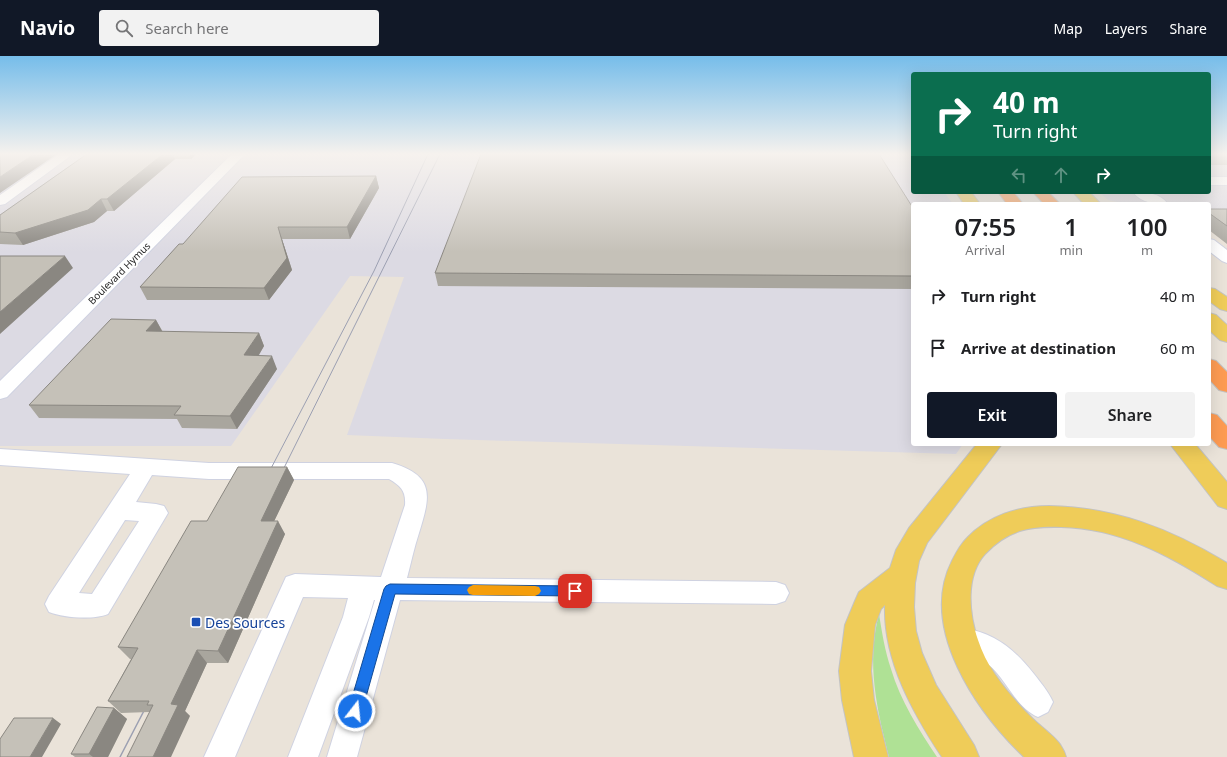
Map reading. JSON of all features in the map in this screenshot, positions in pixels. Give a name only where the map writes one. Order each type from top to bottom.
[{"type":"highway","points":[[1007,194],[1013,202]]},
{"type":"highway","points":[[1042,194],[1050,202]]},
{"type":"highway","points":[[1211,368],[1227,385]]},
{"type":"highway","points":[[1211,423],[1227,441]]},
{"type":"main road","points":[[1082,194],[1091,202]]},
{"type":"main road","points":[[1211,293],[1227,305]]},
{"type":"main road","points":[[1211,321],[1227,336]]},
{"type":"main road","points":[[962,757],[923,696],[907,657],[902,639],[898,610],[902,575],[909,551],[920,532],[988,446]]},
{"type":"main road","points":[[1184,446],[1227,498]]},
{"type":"main road","points":[[1050,757],[1017,726],[982,683],[964,641],[955,602],[956,584],[961,567],[969,552],[980,540],[1008,522],[1027,518],[1064,516],[1108,522],[1134,530],[1179,548],[1227,577]]},
{"type":"main road","points":[[871,757],[858,700],[855,671],[860,625],[869,600],[902,575]]},
{"type":"street","points":[[0,201],[20,187]]},
{"type":"street","name":"Boulevard Hymus","points":[[0,392],[206,187]]},
{"type":"street","points":[[1144,194],[1158,202]]},
{"type":"street","points":[[1211,245],[1227,258]]},
{"type":"street","points":[[0,457],[209,471],[392,471],[406,477],[416,488],[417,504],[377,589],[356,617],[303,757]]},
{"type":"street","points":[[119,510],[146,467]]},
{"type":"street","points":[[218,757],[294,585],[377,589],[776,593]]},
{"type":"street","points":[[342,757],[377,589]]},
{"type":"street","points":[[964,641],[981,645],[997,655],[1007,664],[1038,702]]},
{"type":"shaded area","points":[[0,187],[911,187],[911,194],[946,194],[952,202],[911,202],[911,446],[962,446],[956,454],[347,435],[404,277],[350,276],[231,446],[0,446]]},
{"type":"shaded area","points":[[1211,187],[1227,187],[1227,209],[1211,209],[1211,202],[1117,202],[1108,200],[1101,194],[1211,194]]},
{"type":"green space","points":[[879,614],[887,655],[899,692],[937,757],[889,757],[877,704],[873,668],[875,632]]},
{"type":"building","points":[[40,187],[122,187],[107,199],[101,199],[88,210],[15,233],[0,232],[0,215]]},
{"type":"building","points":[[233,187],[370,187],[347,227],[278,227],[287,258],[264,288],[140,287],[179,244],[183,244]]},
{"type":"building","points":[[468,187],[900,187],[911,205],[911,276],[435,273]]},
{"type":"building","points":[[1211,209],[1227,209],[1227,226],[1211,214]]},
{"type":"building","points":[[0,256],[65,256],[0,312]]},
{"type":"building","points":[[111,319],[156,320],[146,331],[259,333],[244,355],[272,356],[230,416],[174,415],[181,406],[29,405]]},
{"type":"building","name":"Des Sources","points":[[238,467],[287,467],[261,521],[278,521],[218,651],[197,650],[171,704],[178,705],[153,757],[127,757],[153,705],[147,705],[149,701],[108,701],[138,648],[118,647],[191,521],[207,521]]},
{"type":"building","points":[[97,707],[114,708],[89,754],[71,754]]},
{"type":"building","points":[[14,718],[53,718],[30,757],[0,757],[0,739]]},
{"type":"tram line","points":[[266,478],[374,271],[413,187]]},
{"type":"tram line","points":[[279,478],[424,187]]},
{"type":"tram line","points":[[120,757],[148,703]]},
{"type":"slow traffic","points":[[473,590],[535,591]]},
{"type":"place","name":"Des Sources","points":[[196,622]]},
{"type":"route","points":[[355,711],[390,589],[575,591]]}]
